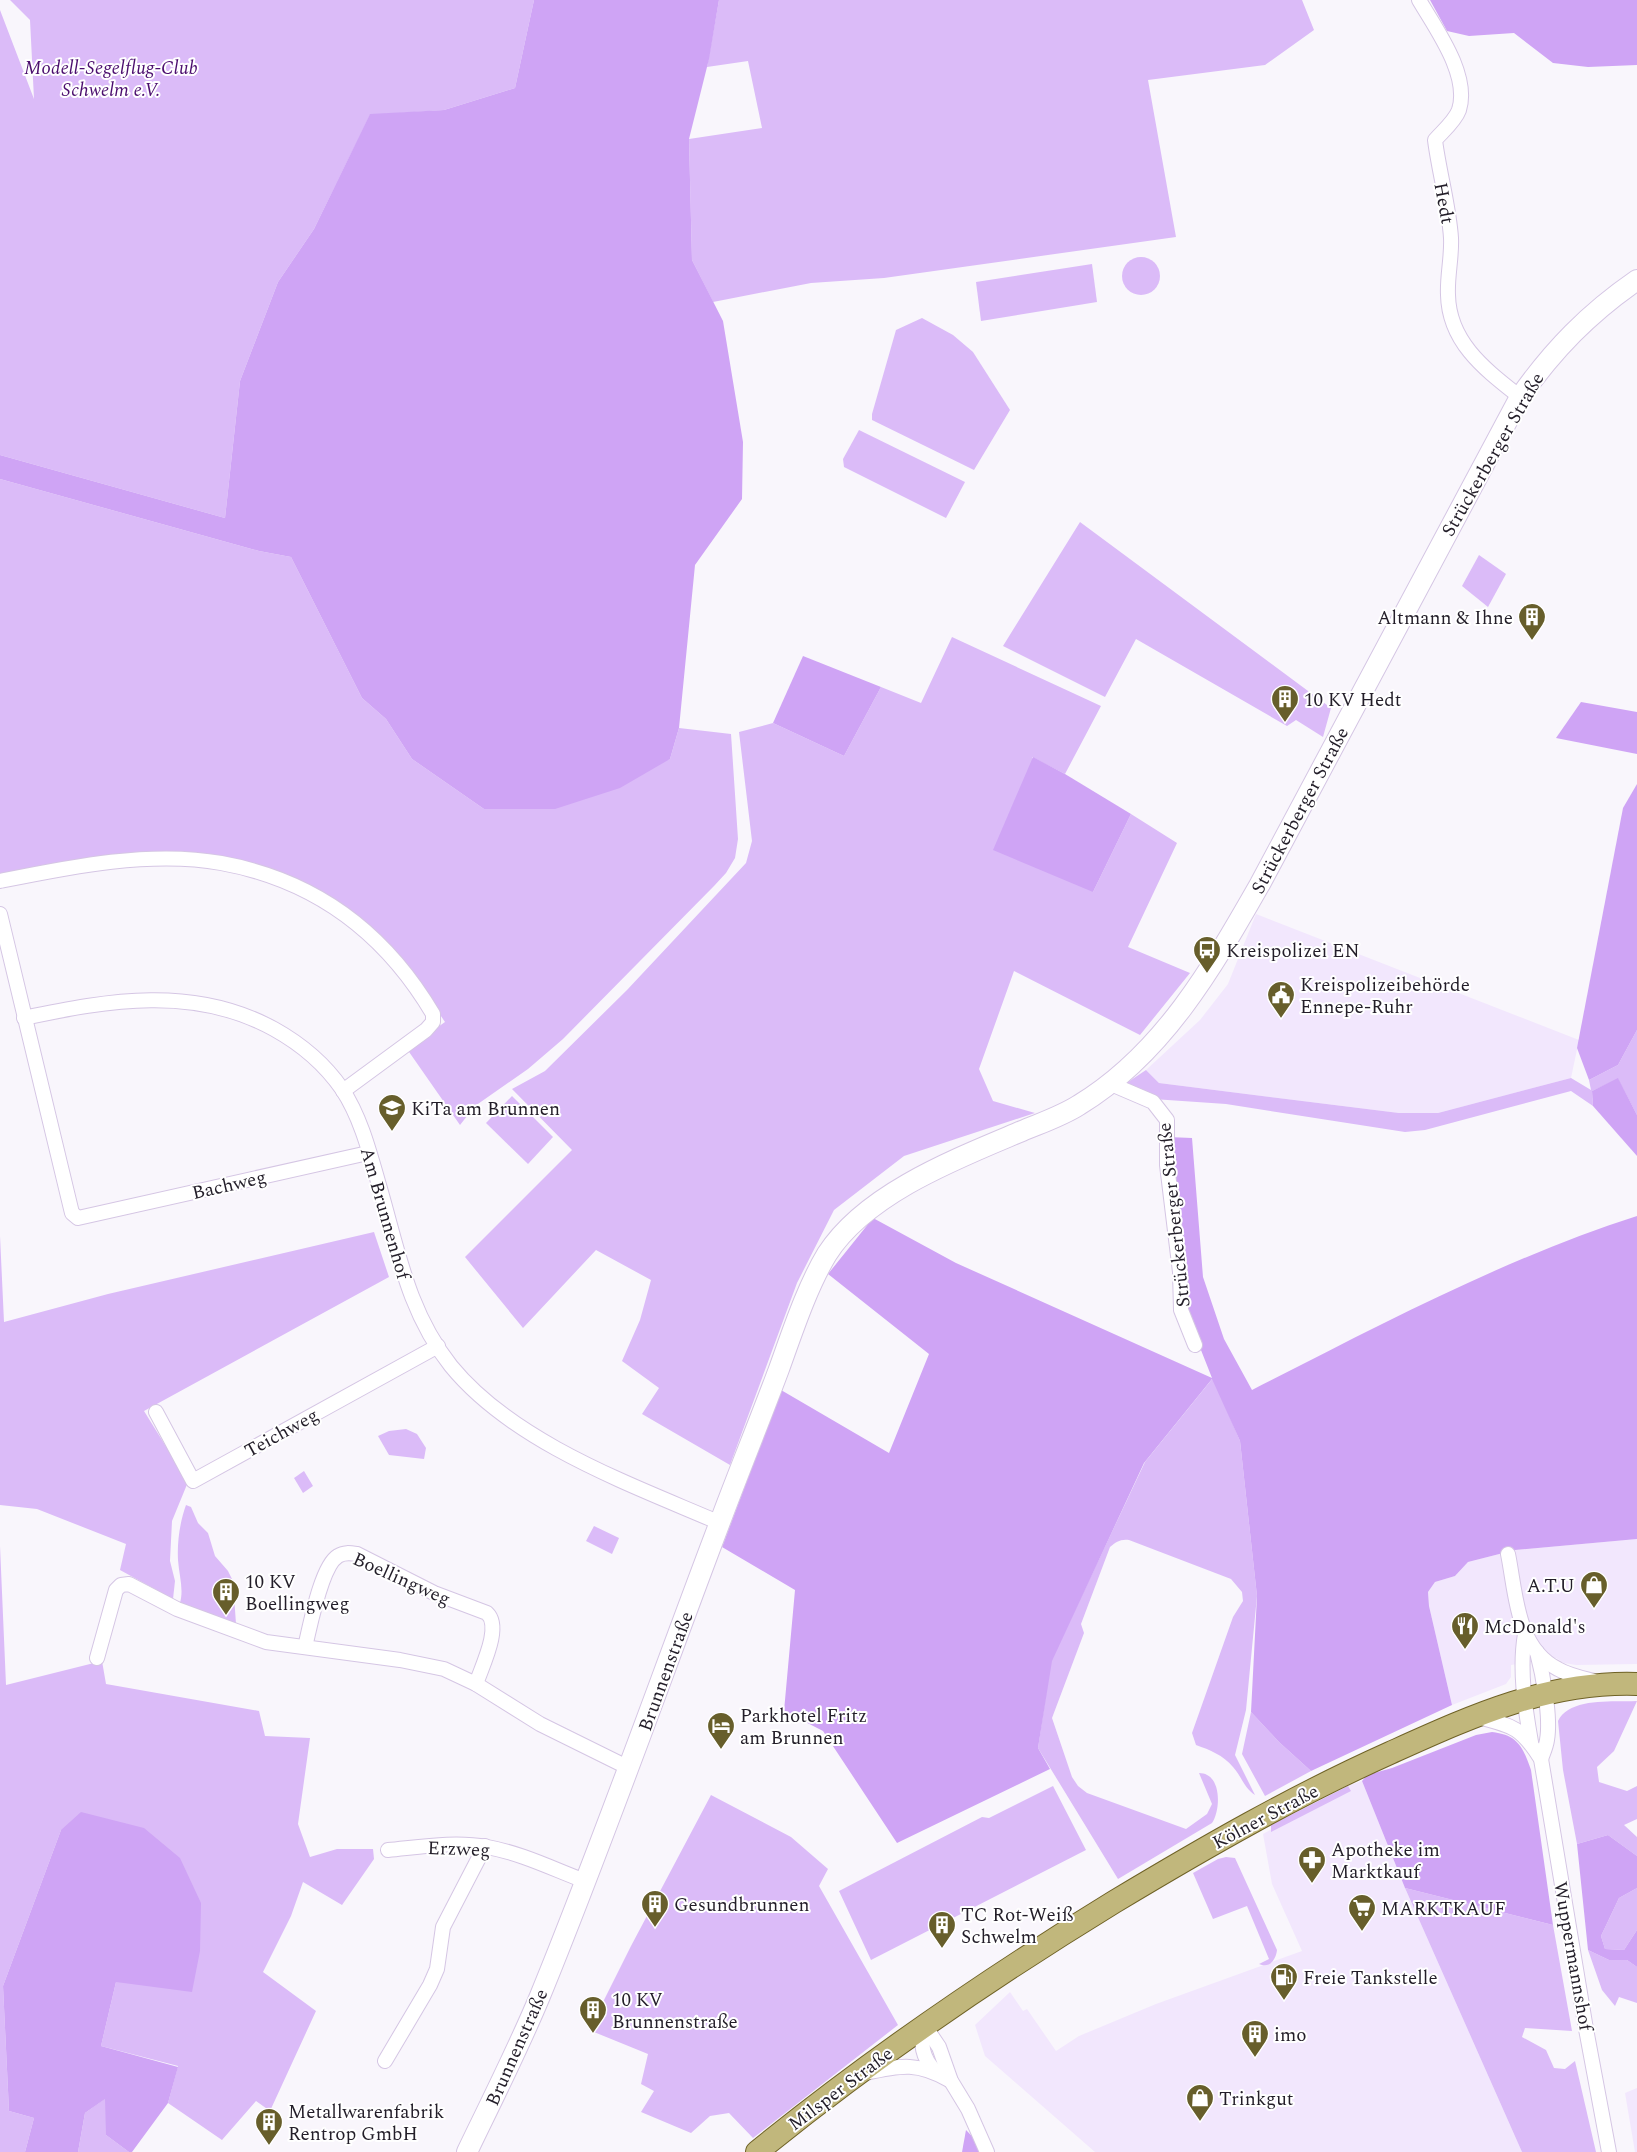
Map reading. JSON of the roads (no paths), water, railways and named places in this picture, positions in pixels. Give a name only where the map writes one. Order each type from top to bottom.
[{"type":"main road","name":"Strückerberger Straße","points":[[879,1202],[946,1163],[1076,1108],[1110,1084],[1161,1036],[1191,998],[1216,961],[1260,884],[1520,398],[1541,367],[1580,325],[1606,302],[1637,280]]},
{"type":"main road","name":"Brunnenstraße","points":[[467,2152],[539,1998],[629,1768],[797,1319],[827,1255],[861,1216],[879,1202]]},
{"type":"main road","name":"Kölner Straße","points":[[925,2026],[1026,1956],[1218,1840],[1351,1771],[1474,1716],[1535,1696],[1607,1685],[1637,1684]]},
{"type":"main road","name":"Milsper Straße","points":[[757,2152],[854,2076],[925,2026]]},
{"type":"street","name":"Hedt","points":[[1419,0],[1450,53],[1462,92],[1459,111],[1435,140],[1451,235],[1452,251],[1448,296],[1451,320],[1469,352],[1520,398]]},
{"type":"street","points":[[0,881],[91,864],[185,860],[220,862],[255,870],[321,898],[380,943],[404,969],[433,1014],[433,1022],[426,1030],[343,1090]]},
{"type":"street","points":[[0,914],[24,1018]]},
{"type":"street","name":"Am Brunnenhof","points":[[24,1018],[84,1006],[130,1001],[190,1000],[213,1004],[260,1021],[300,1044],[315,1057],[343,1090],[360,1123],[411,1298],[438,1346],[458,1373],[513,1421],[553,1446],[606,1474],[720,1523]]},
{"type":"street","name":"Bachweg","points":[[24,1018],[72,1213],[78,1218],[90,1217],[368,1153]]},
{"type":"street","name":"Strückerberger Straße","points":[[1110,1084],[1153,1102],[1167,1120],[1166,1165],[1180,1272],[1182,1310],[1195,1345]]},
{"type":"street","name":"Teichweg","points":[[156,1412],[193,1481],[438,1346]]},
{"type":"street","name":"Boellingweg","points":[[305,1647],[315,1606],[329,1566],[336,1556],[357,1554],[434,1593],[487,1613],[492,1618],[494,1629],[476,1684]]},
{"type":"street","name":"Wuppermannshof","points":[[1508,1554],[1525,1634],[1536,1651],[1543,1676],[1535,1696],[1531,1743]]},
{"type":"street","points":[[97,1658],[116,1590],[125,1584],[135,1586],[177,1609],[266,1642],[400,1660],[444,1669],[476,1684],[540,1724],[629,1768]]},
{"type":"street","name":"Wuppermannshof","points":[[1525,1634],[1522,1649],[1547,1740],[1541,1759]]},
{"type":"street","name":"Wuppermannshof","points":[[1536,1651],[1558,1669],[1607,1685]]},
{"type":"street","name":"Wuppermannshof","points":[[1474,1716],[1518,1729],[1531,1743],[1541,1759],[1586,2029],[1609,2152]]},
{"type":"street","name":"Erzweg","points":[[388,1850],[434,1846],[485,1846],[506,1851],[584,1881]]},
{"type":"street","points":[[385,2061],[430,1985],[437,1969],[442,1927],[485,1846]]},
{"type":"street","points":[[925,2026],[922,2053],[926,2062],[936,2072]]},
{"type":"street","points":[[925,2026],[941,2052],[951,2081],[968,2109],[987,2152]]},
{"type":"street","points":[[854,2076],[903,2065],[918,2066],[936,2072],[951,2081]]},
{"type":"place","name":"Altmann & Ihne","points":[[1532,641]]},
{"type":"place","name":"10 KV Hedt","points":[[1285,723]]},
{"type":"place","name":"Kreispolizei EN","points":[[1207,974]]},
{"type":"place","name":"Kreispolizeibehörde Ennepe-Ruhr","points":[[1281,1019]]},
{"type":"place","name":"KiTa am Brunnen","points":[[392,1132]]},
{"type":"place","name":"A.T.U","points":[[1594,1609]]},
{"type":"place","name":"10 KV Boellingweg","points":[[226,1616]]},
{"type":"place","name":"McDonald's","points":[[1465,1650]]},
{"type":"place","name":"Parkhotel Fritz am Brunnen","points":[[721,1750]]},
{"type":"place","name":"Apotheke im Marktkauf","points":[[1312,1884]]},
{"type":"place","name":"Gesundbrunnen","points":[[655,1928]]},
{"type":"place","name":"MARKTKAUF","points":[[1362,1932]]},
{"type":"place","name":"TC Rot-Weiß Schwelm","points":[[942,1949]]},
{"type":"place","name":"Freie Tankstelle","points":[[1284,2001]]},
{"type":"place","name":"10 KV Brunnenstraße","points":[[593,2034]]},
{"type":"place","name":"imo","points":[[1255,2058]]},
{"type":"place","name":"Trinkgut","points":[[1200,2122]]},
{"type":"place","name":"Metallwarenfabrik Rentrop GmbH","points":[[269,2146]]},
{"type":"park label","name":"Modell-Segelflug-Club Schwelm e.V.","points":[[111,78]]}]
